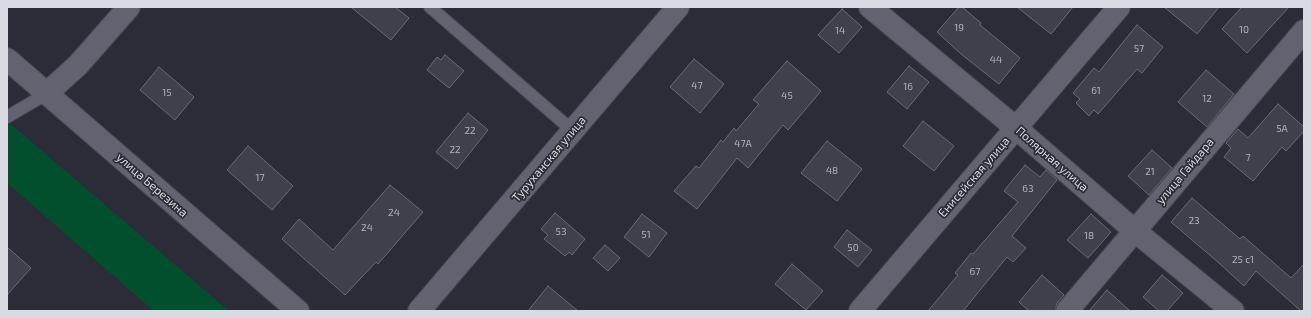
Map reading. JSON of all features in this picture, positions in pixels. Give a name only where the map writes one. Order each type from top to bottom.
[{"type":"street","points":[[46,94],[78,65],[129,7]]},
{"type":"street","name":"Туруханская улица","points":[[419,311],[678,7]]},
{"type":"street","name":"Полярная улица","points":[[870,7],[1016,128],[1135,231],[1233,311]]},
{"type":"street","name":"Енисейская улица","points":[[860,311],[1119,7]]},
{"type":"street","name":"улица Гайдара","points":[[1067,311],[1304,31]]},
{"type":"street","name":"улица Березина","points":[[7,59],[298,311]]},
{"type":"lane","points":[[430,7],[573,131]]},
{"type":"lane","points":[[7,118],[46,94]]},
{"type":"green space","points":[[7,121],[229,311],[154,311],[7,183]]},
{"type":"building","points":[[351,7],[395,7],[409,18],[391,40]]},
{"type":"building","points":[[959,7],[962,7],[981,23],[980,25],[1020,58],[999,84],[961,54],[937,32]]},
{"type":"building","points":[[1017,7],[1073,7],[1051,34]]},
{"type":"building","points":[[1164,7],[1219,7],[1197,34]]},
{"type":"building","points":[[1242,7],[1289,7],[1247,53],[1222,29]]},
{"type":"building","points":[[842,9],[862,27],[839,53],[818,35]]},
{"type":"building","points":[[1137,25],[1163,47],[1142,73],[1137,69],[1098,114],[1094,110],[1089,116],[1076,103],[1080,99],[1073,93],[1094,68],[1099,72]]},
{"type":"building","points":[[445,55],[464,71],[449,88],[427,70],[437,57],[441,60]]},
{"type":"building","points":[[694,59],[724,84],[700,113],[670,87]]},
{"type":"building","points":[[787,61],[821,91],[788,130],[783,125],[748,168],[737,158],[697,209],[674,191],[696,166],[699,168],[721,140],[723,142],[734,128],[736,131],[759,104],[753,100]]},
{"type":"building","points":[[909,66],[929,82],[907,109],[887,92]]},
{"type":"building","points":[[159,67],[194,97],[175,120],[140,90]]},
{"type":"building","points":[[1206,70],[1234,94],[1207,127],[1178,102]]},
{"type":"building","points":[[1278,104],[1304,127],[1304,131],[1286,151],[1282,147],[1253,181],[1224,157],[1231,148],[1226,143],[1238,129],[1248,138]]},
{"type":"building","points":[[468,113],[488,130],[457,169],[436,152]]},
{"type":"building","points":[[923,121],[954,146],[934,171],[903,146]]},
{"type":"building","points":[[827,141],[862,169],[837,201],[801,173]]},
{"type":"building","points":[[248,146],[293,186],[272,210],[227,170]]},
{"type":"building","points":[[1152,150],[1172,168],[1149,195],[1128,176]]},
{"type":"building","points":[[1025,165],[1040,177],[1046,170],[1057,180],[1012,236],[1026,248],[1013,262],[1007,257],[963,311],[928,311],[958,275],[955,273],[971,253],[973,254],[1018,202],[1004,191]]},
{"type":"building","points":[[390,185],[423,212],[378,264],[376,262],[345,295],[282,239],[299,219],[333,250]]},
{"type":"building","points":[[1192,198],[1240,239],[1243,236],[1291,278],[1304,264],[1304,311],[1301,311],[1256,271],[1244,286],[1171,222]]},
{"type":"building","points":[[555,213],[585,239],[572,255],[569,252],[565,256],[544,239],[548,235],[541,229]]},
{"type":"building","points":[[642,214],[667,233],[649,257],[624,237]]},
{"type":"building","points":[[1091,214],[1111,232],[1088,258],[1067,240]]},
{"type":"building","points":[[847,230],[872,250],[858,267],[834,247]]},
{"type":"building","points":[[605,245],[620,258],[608,271],[593,258]]},
{"type":"building","points":[[7,247],[31,268],[7,295]]},
{"type":"building","points":[[792,264],[823,291],[806,310],[775,284]]},
{"type":"building","points":[[1042,275],[1064,295],[1057,303],[1055,311],[1029,311],[1019,302]]},
{"type":"building","points":[[1162,275],[1183,293],[1167,311],[1159,311],[1143,297]]},
{"type":"building","points":[[548,286],[578,311],[528,311]]},
{"type":"building","points":[[1107,290],[1130,311],[1089,311]]}]
